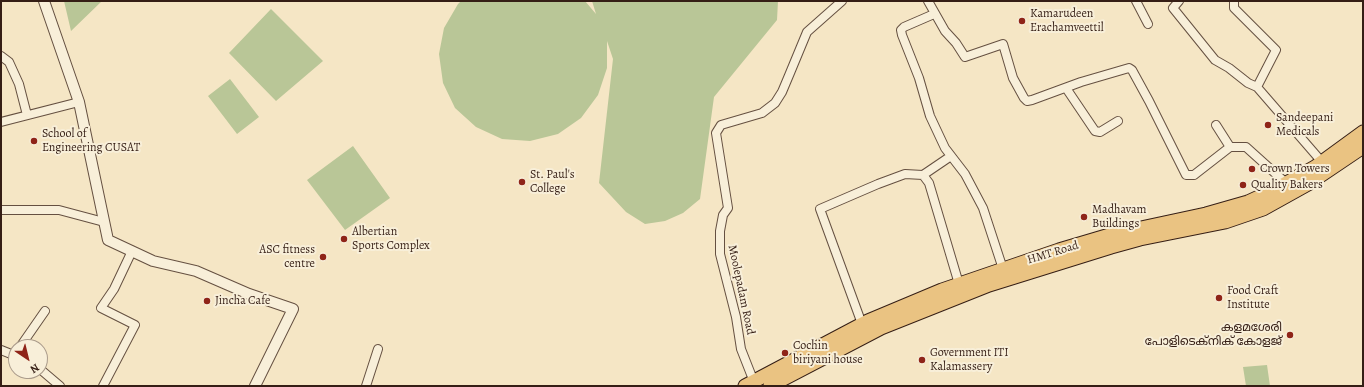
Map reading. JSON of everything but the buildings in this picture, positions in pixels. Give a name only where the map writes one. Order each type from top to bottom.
[{"type":"main road","name":"HMT Road","points":[[770,386],[862,324],[918,299],[1059,250],[1113,234],[1231,208],[1248,202],[1286,183],[1322,162],[1363,132]]},
{"type":"main road","name":"HMT Road","points":[[750,384],[881,328],[989,285],[1110,247],[1225,222],[1253,213],[1308,184],[1363,147]]},
{"type":"street","points":[[44,1],[79,102],[108,240],[154,261],[196,271],[249,294],[293,309],[255,386]]},
{"type":"street","name":"Moolepadam Road","points":[[750,384],[741,349],[736,317],[720,254],[720,231],[723,215],[728,208],[716,133],[721,125],[762,113],[774,103],[782,92],[807,32],[842,1]]},
{"type":"street","points":[[928,1],[945,31],[956,43],[965,57],[1002,44],[1013,78],[1024,98],[1027,100],[1032,100],[1082,82],[1129,68],[1132,70],[1186,174],[1194,175],[1230,148],[1246,147],[1286,183]]},
{"type":"street","points":[[1136,1],[1148,24]]},
{"type":"street","points":[[1179,1],[1173,8],[1215,60],[1229,68],[1248,83],[1257,87],[1322,162]]},
{"type":"street","points":[[1234,1],[1234,8],[1276,50],[1257,87]]},
{"type":"street","points":[[934,14],[904,27],[901,30],[902,35],[919,78],[930,116],[945,148],[965,174],[983,208],[1002,269]]},
{"type":"street","points":[[1,56],[9,62],[19,84],[27,116]]},
{"type":"street","points":[[1066,88],[1095,131],[1100,132],[1118,121]]},
{"type":"street","points":[[1,122],[79,102]]},
{"type":"street","points":[[1216,126],[1230,148]]},
{"type":"street","points":[[862,324],[820,209],[905,174],[923,176],[951,156]]},
{"type":"street","points":[[923,176],[929,183],[959,284]]},
{"type":"street","points":[[1,210],[59,210],[104,222]]},
{"type":"street","points":[[103,386],[135,325],[101,308],[114,289],[132,251]]},
{"type":"street","points":[[26,339],[45,312]]},
{"type":"street","points":[[366,386],[378,349]]},
{"type":"street","points":[[48,376],[60,386]]},
{"type":"green space","points":[[64,1],[102,1],[71,31]]},
{"type":"green space","points":[[461,1],[585,1],[596,14],[592,1],[778,1],[777,20],[714,97],[700,199],[683,213],[665,221],[645,224],[626,212],[599,183],[613,59],[607,41],[607,68],[598,95],[581,118],[558,134],[530,141],[502,139],[476,127],[455,108],[443,83],[439,54],[444,28]]},
{"type":"green space","points":[[271,9],[323,61],[276,101],[229,53]]},
{"type":"green space","points":[[230,79],[259,117],[237,134],[208,96]]},
{"type":"green space","points":[[353,146],[390,198],[345,230],[307,180]]},
{"type":"green space","points":[[1267,365],[1270,386],[1246,386],[1243,367]]},
{"type":"place","name":"Kamarudeen Erachamveettil","points":[[1022,21]]},
{"type":"place","name":"Sandeepani Medicals","points":[[1268,125]]},
{"type":"place","name":"School of Engineering CUSAT","points":[[34,141]]},
{"type":"place","name":"Crown Towers","points":[[1252,169]]},
{"type":"place","name":"St. Paul's College","points":[[522,182]]},
{"type":"place","name":"Quality Bakers","points":[[1243,185]]},
{"type":"place","name":"Madhavam Buildings","points":[[1084,217]]},
{"type":"place","name":"Albertian Sports Complex","points":[[344,239]]},
{"type":"place","name":"ASC fitness centre","points":[[323,257]]},
{"type":"place","name":"Food Craft Institute","points":[[1219,298]]},
{"type":"place","name":"Jincha Cafe","points":[[207,301]]},
{"type":"place","name":"കളമശേരി പോളിടെക്നിക് കോളജ്","points":[[1290,335]]},
{"type":"place","name":"Cochin biriyani house","points":[[785,353]]},
{"type":"place","name":"Government ITI Kalamassery","points":[[922,360]]}]
